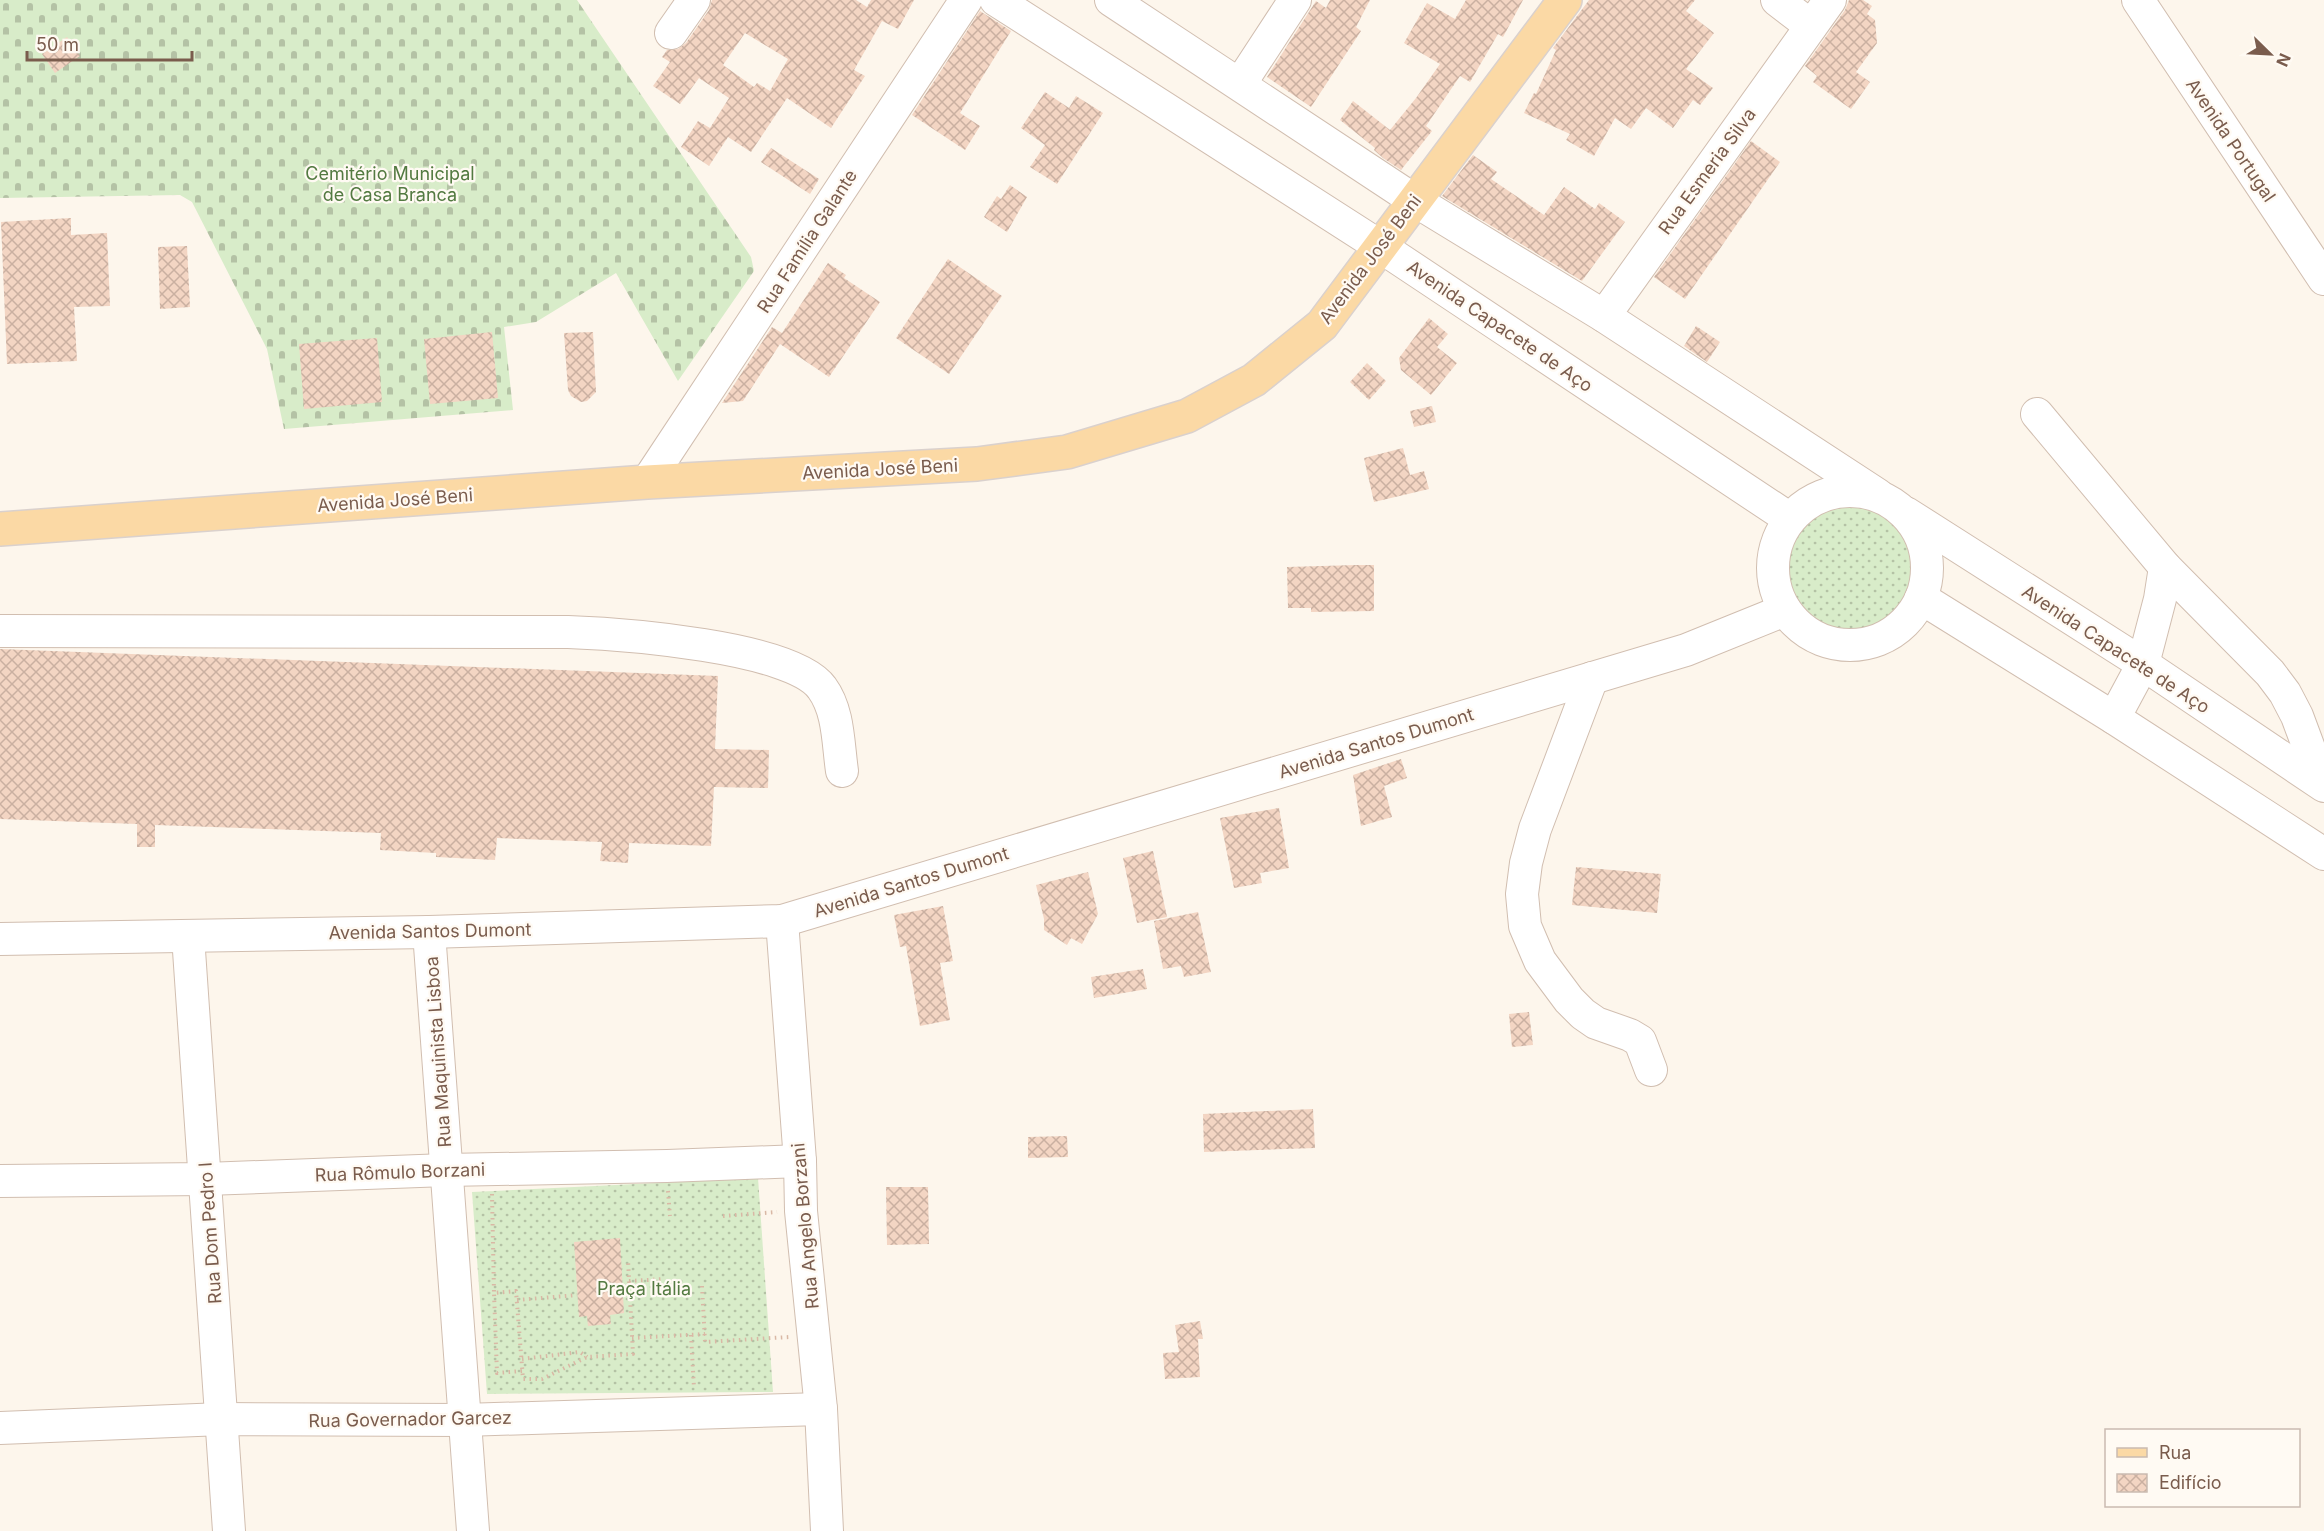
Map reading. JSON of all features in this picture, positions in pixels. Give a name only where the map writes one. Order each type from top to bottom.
[{"type":"main road","name":"Avenida José Beni","points":[[0,529],[647,482],[977,464],[1067,452],[1187,416],[1254,381],[1322,325],[1565,0]]},
{"type":"street","points":[[671,33],[694,0]]},
{"type":"street","name":"Rua Família Galante","points":[[647,482],[966,0]]},
{"type":"street","name":"Avenida Capacete de Aço","points":[[996,0],[1381,247],[1790,519]]},
{"type":"street","points":[[1111,0],[1414,200],[1604,316],[1906,513],[1919,532],[1926,553],[1927,576],[1921,598],[1910,617],[1892,633],[1869,643],[1845,645],[1822,640],[1801,628],[1785,610],[1776,588],[1773,563],[1778,540],[1790,519],[1808,502],[1831,492],[1855,490],[1878,495]]},
{"type":"street","points":[[1240,84],[1295,0]]},
{"type":"street","points":[[1777,0],[1811,26]]},
{"type":"street","name":"Rua Esmeria Silva","points":[[1604,316],[1830,0]]},
{"type":"street","name":"Avenida Portugal","points":[[2151,5],[2324,279]]},
{"type":"street","points":[[2037,414],[2165,567],[2275,679],[2297,716],[2315,772]]},
{"type":"street","name":"Avenida Capacete de Aço","points":[[1906,513],[2315,772]]},
{"type":"street","points":[[2114,718],[2143,664],[2160,599],[2165,567]]},
{"type":"street","points":[[1921,598],[2114,718],[2324,855]]},
{"type":"street","name":"Avenida Santos Dumont","points":[[0,939],[429,932],[782,921],[1686,650],[1785,610]]},
{"type":"street","points":[[0,631],[568,632],[611,634],[725,649],[770,658],[798,669],[821,686],[833,708],[842,771]]},
{"type":"street","points":[[1592,678],[1535,829],[1526,863],[1522,894],[1525,926],[1540,961],[1569,1000],[1596,1023],[1640,1041],[1651,1070]]},
{"type":"street","name":"Rua Angelo Borzani","points":[[782,921],[800,1161],[801,1211],[821,1409],[827,1531]]},
{"type":"street","name":"Rua Maquinista Lisboa","points":[[429,932],[473,1531]]},
{"type":"street","name":"Rua Dom Pedro I","points":[[189,936],[229,1531]]},
{"type":"street","name":"Rua Rômulo Borzani","points":[[0,1181],[206,1179],[800,1161]]},
{"type":"street","name":"Rua Governador Garcez","points":[[0,1428],[222,1419],[464,1420],[821,1409]]},
{"type":"path","points":[[491,1170],[497,1373],[522,1371]]},
{"type":"path","points":[[723,1216],[801,1211]]},
{"type":"path","points":[[494,1293],[516,1291],[523,1379],[542,1379],[587,1357],[633,1354],[628,1260]]},
{"type":"path","points":[[629,1281],[664,1279]]},
{"type":"path","points":[[702,1286],[705,1342],[814,1335]]},
{"type":"path","points":[[517,1300],[578,1295]]},
{"type":"path","points":[[632,1338],[705,1334]]},
{"type":"path","points":[[692,1335],[696,1413]]},
{"type":"path","points":[[522,1359],[579,1352],[587,1357]]},
{"type":"green space","name":"Cemitério Municipal de Casa Branca","points":[[0,0],[577,0],[751,257],[754,271],[678,381],[616,273],[536,322],[504,327],[513,410],[284,429],[267,349],[192,202],[180,195],[0,198]]},
{"type":"green space","points":[[1849,499],[1875,504],[1897,519],[1912,541],[1917,567],[1912,593],[1897,615],[1875,630],[1849,635],[1823,630],[1801,615],[1786,593],[1781,567],[1786,541],[1801,519],[1823,504]]},
{"type":"green space","name":"Praça Itália","points":[[758,1178],[773,1392],[487,1394],[472,1192]]},
{"type":"building","points":[[712,0],[856,0],[867,7],[871,0],[914,0],[898,29],[882,21],[854,70],[865,76],[831,128],[787,98],[751,152],[728,137],[709,166],[681,147],[698,121],[710,128],[729,98],[699,78],[680,104],[653,86],[670,62],[662,57],[667,50],[678,49],[686,43],[709,10]],"holes":[[[745,33],[788,59],[770,91],[757,83],[754,87],[723,65]]]},
{"type":"building","points":[[1330,0],[1370,0],[1356,27],[1361,31],[1311,107],[1267,77],[1316,1],[1326,8]]},
{"type":"building","points":[[1466,0],[1523,0],[1503,37],[1498,34],[1470,82],[1460,76],[1426,126],[1432,131],[1401,170],[1383,158],[1374,150],[1375,148],[1340,120],[1353,101],[1390,130],[1440,64],[1404,43],[1427,3],[1455,19]]},
{"type":"building","points":[[1589,0],[1695,0],[1686,11],[1714,33],[1686,69],[1713,88],[1700,105],[1693,100],[1673,128],[1646,108],[1631,129],[1615,118],[1594,156],[1566,140],[1570,134],[1524,113],[1534,93],[1536,94],[1556,50],[1553,48]]},
{"type":"building","points":[[1849,0],[1863,0],[1872,6],[1867,14],[1875,20],[1877,43],[1856,72],[1870,82],[1851,109],[1813,82],[1817,76],[1805,66],[1845,10]]},
{"type":"building","points":[[980,11],[1011,31],[960,113],[980,126],[965,150],[912,115]]},
{"type":"building","points":[[67,37],[80,56],[55,73],[42,54]]},
{"type":"building","points":[[1045,92],[1069,108],[1076,96],[1103,113],[1057,184],[1030,167],[1045,145],[1021,128]]},
{"type":"building","points":[[1751,141],[1780,162],[1685,299],[1654,277]]},
{"type":"building","points":[[771,148],[819,179],[810,194],[761,162]]},
{"type":"building","points":[[1473,155],[1497,172],[1491,179],[1544,215],[1564,187],[1595,209],[1599,203],[1625,222],[1582,281],[1442,196]]},
{"type":"building","points":[[1010,185],[1027,197],[1007,232],[984,217],[997,196],[1001,199]]},
{"type":"building","points":[[71,218],[71,235],[107,233],[110,306],[74,307],[77,361],[7,364],[1,222]]},
{"type":"building","points":[[187,246],[190,307],[160,309],[158,247]]},
{"type":"building","points":[[948,259],[1002,296],[949,374],[896,338]]},
{"type":"building","points":[[828,263],[846,275],[844,278],[880,302],[829,377],[780,344],[743,401],[722,403],[772,327],[782,333]]},
{"type":"building","points":[[1429,318],[1448,334],[1437,347],[1457,363],[1431,395],[1401,370],[1399,358]]},
{"type":"building","points":[[1696,326],[1720,342],[1707,362],[1684,346]]},
{"type":"building","points":[[492,332],[498,398],[430,404],[424,339]]},
{"type":"building","points":[[593,332],[596,392],[587,401],[581,402],[571,396],[568,390],[564,333]]},
{"type":"building","points":[[377,338],[382,402],[304,409],[299,344]]},
{"type":"building","points":[[1367,363],[1386,381],[1369,400],[1350,382]]},
{"type":"building","points":[[1432,406],[1436,422],[1414,427],[1410,411]]},
{"type":"building","points":[[1403,448],[1410,475],[1424,471],[1429,489],[1374,502],[1364,458]]},
{"type":"building","points":[[1374,565],[1374,611],[1311,612],[1311,608],[1288,608],[1287,567]]},
{"type":"building","points":[[0,649],[718,676],[715,749],[769,750],[768,788],[714,787],[711,846],[629,843],[628,863],[600,861],[602,842],[497,838],[495,860],[436,857],[436,853],[380,850],[381,833],[155,825],[155,847],[137,847],[137,824],[0,819]]},
{"type":"building","points":[[1401,759],[1407,778],[1384,786],[1392,817],[1361,826],[1353,775]]},
{"type":"building","points":[[1279,808],[1289,868],[1260,873],[1262,883],[1234,888],[1220,818]]},
{"type":"building","points":[[1153,851],[1167,917],[1137,923],[1123,858]]},
{"type":"building","points":[[1576,867],[1661,874],[1657,913],[1572,905]]},
{"type":"building","points":[[1088,872],[1098,914],[1082,944],[1071,938],[1067,945],[1044,930],[1044,919],[1036,885]]},
{"type":"building","points":[[943,906],[953,961],[940,963],[950,1020],[920,1026],[906,946],[900,947],[894,915]]},
{"type":"building","points":[[1198,912],[1211,972],[1184,977],[1181,966],[1163,969],[1154,921]]},
{"type":"building","points":[[1143,969],[1147,989],[1094,998],[1091,977]]},
{"type":"building","points":[[1529,1012],[1533,1045],[1512,1047],[1509,1014]]},
{"type":"building","points":[[1313,1109],[1315,1148],[1204,1152],[1203,1114]]},
{"type":"building","points":[[1067,1136],[1068,1157],[1028,1158],[1028,1137]]},
{"type":"building","points":[[886,1187],[928,1187],[929,1244],[887,1245]]},
{"type":"building","points":[[620,1238],[624,1313],[610,1315],[611,1324],[588,1326],[587,1316],[579,1317],[574,1242]]},
{"type":"building","points":[[1200,1321],[1203,1339],[1198,1339],[1200,1377],[1165,1379],[1163,1353],[1179,1352],[1175,1325]]}]
